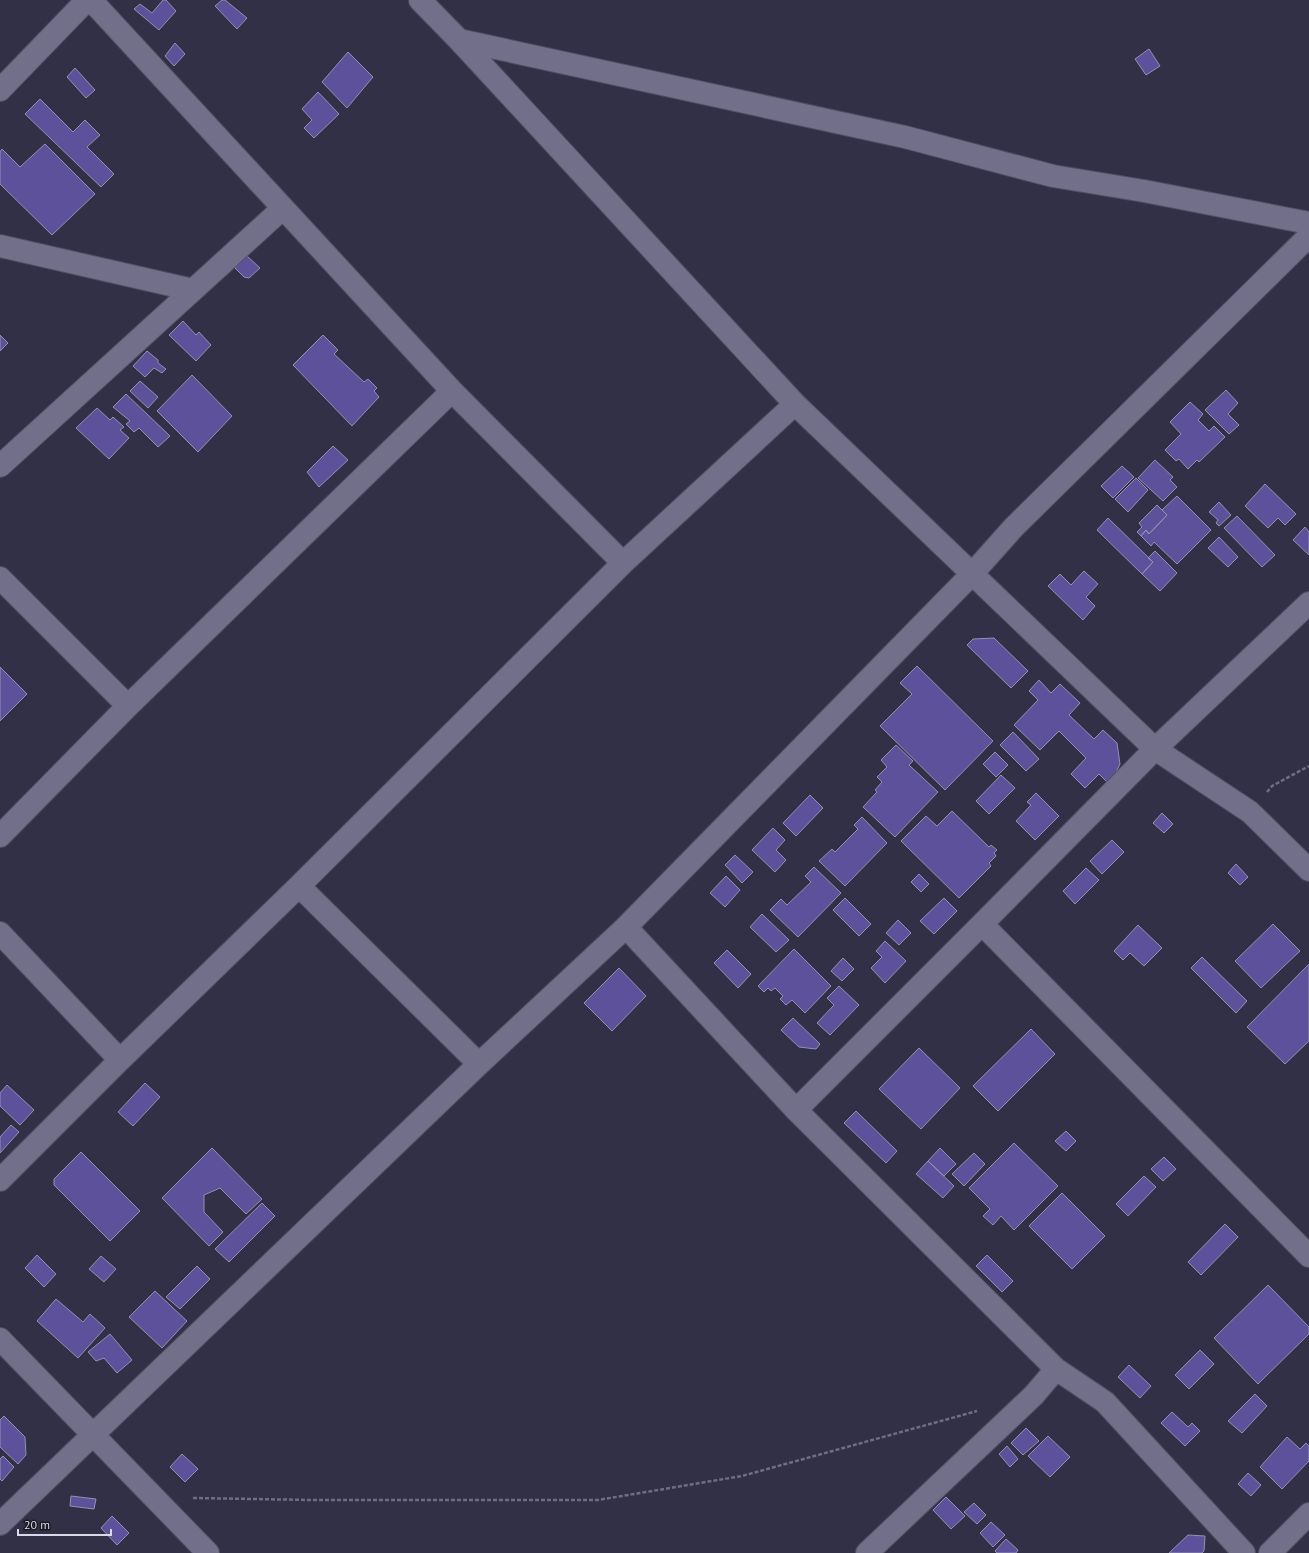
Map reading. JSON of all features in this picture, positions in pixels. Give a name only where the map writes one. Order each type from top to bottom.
[{"type":"street","points":[[0,90],[87,0]]},
{"type":"street","points":[[90,0],[452,391],[623,564]]},
{"type":"street","points":[[420,0],[459,40],[795,404],[1155,749],[1250,812],[1309,870]]},
{"type":"street","points":[[459,40],[905,137],[1053,176],[1144,191],[1309,223]]},
{"type":"street","points":[[0,466],[282,209]]},
{"type":"street","points":[[0,1524],[479,1064],[626,927],[972,574],[1013,528],[1309,236]]},
{"type":"street","points":[[0,246],[193,290]]},
{"type":"street","points":[[0,836],[128,706],[452,391]]},
{"type":"street","points":[[0,1180],[623,564],[795,404]]},
{"type":"street","points":[[0,578],[128,706]]},
{"type":"street","points":[[796,1110],[1155,749],[1309,603]]},
{"type":"street","points":[[299,886],[479,1064]]},
{"type":"street","points":[[982,924],[1309,1256]]},
{"type":"street","points":[[626,927],[796,1110],[1056,1369],[1105,1402],[1244,1553]]},
{"type":"street","points":[[0,933],[120,1060]]},
{"type":"street","points":[[0,1339],[208,1553]]},
{"type":"street","points":[[867,1553],[1034,1395],[1056,1369]]},
{"type":"street","points":[[1270,1553],[1309,1514]]},
{"type":"path","points":[[1250,812],[1272,786],[1309,766]]},
{"type":"path","points":[[154,1497],[312,1500],[598,1500],[742,1476],[980,1410]]},
{"type":"building","points":[[163,0],[166,0],[176,11],[159,30],[134,9],[140,4],[152,13]]},
{"type":"building","points":[[222,0],[225,0],[247,18],[237,29],[215,6]]},
{"type":"building","points":[[175,43],[185,54],[174,66],[165,56]]},
{"type":"building","points":[[1149,49],[1160,66],[1146,75],[1135,59]]},
{"type":"building","points":[[348,52],[373,77],[347,108],[322,82]]},
{"type":"building","points":[[75,68],[95,90],[86,98],[67,77]]},
{"type":"building","points":[[318,92],[339,114],[314,138],[304,128],[312,120],[302,109]]},
{"type":"building","points":[[40,99],[73,132],[85,120],[100,135],[87,147],[114,174],[101,187],[25,114]]},
{"type":"building","points":[[45,144],[95,194],[52,235],[0,184],[0,152],[2,149],[20,167]]},
{"type":"building","points":[[247,256],[260,268],[249,278],[244,277],[235,268]]},
{"type":"building","points":[[183,321],[196,335],[199,332],[211,345],[196,361],[169,335]]},
{"type":"building","points":[[0,335],[8,343],[0,351]]},
{"type":"building","points":[[323,335],[338,350],[334,354],[364,382],[368,379],[377,388],[374,391],[379,397],[352,426],[293,365]]},
{"type":"building","points":[[147,351],[166,369],[162,373],[154,368],[145,377],[133,366]]},
{"type":"building","points":[[192,375],[232,416],[198,452],[157,411]]},
{"type":"building","points":[[140,381],[158,397],[148,408],[130,391]]},
{"type":"building","points":[[1226,390],[1238,403],[1228,414],[1239,425],[1229,434],[1205,410]]},
{"type":"building","points":[[126,394],[170,436],[158,447],[139,428],[134,432],[126,424],[130,421],[113,407]]},
{"type":"building","points":[[1190,402],[1203,414],[1198,420],[1209,431],[1214,426],[1225,437],[1199,462],[1197,460],[1188,469],[1179,459],[1176,461],[1165,450],[1181,434],[1170,422]]},
{"type":"building","points":[[97,408],[110,420],[113,417],[124,427],[120,430],[129,438],[109,459],[76,428]]},
{"type":"building","points":[[333,446],[348,460],[319,487],[307,472]]},
{"type":"building","points":[[1155,460],[1173,477],[1170,480],[1177,487],[1163,501],[1138,478]]},
{"type":"building","points":[[1122,466],[1134,477],[1113,498],[1101,486]]},
{"type":"building","points":[[1136,478],[1148,490],[1128,512],[1115,499]]},
{"type":"building","points":[[1265,484],[1296,514],[1285,525],[1278,518],[1268,528],[1245,506]]},
{"type":"building","points":[[1177,496],[1211,530],[1177,564],[1154,542],[1151,546],[1141,536],[1146,530],[1149,534],[1167,515],[1162,510]]},
{"type":"building","points":[[1219,502],[1231,515],[1219,526],[1216,523],[1218,520],[1209,512]]},
{"type":"building","points":[[1157,505],[1167,515],[1149,534],[1146,530],[1141,536],[1137,532],[1142,527],[1139,523]]},
{"type":"building","points":[[1237,516],[1275,555],[1262,567],[1224,528]]},
{"type":"building","points":[[1108,518],[1153,562],[1142,574],[1097,530]]},
{"type":"building","points":[[1305,527],[1309,532],[1309,555],[1293,540]]},
{"type":"building","points":[[1219,537],[1238,557],[1228,567],[1208,548]]},
{"type":"building","points":[[1155,551],[1177,573],[1160,591],[1142,574],[1153,562],[1148,558]]},
{"type":"building","points":[[1084,571],[1098,584],[1086,597],[1095,606],[1083,620],[1048,586],[1060,574],[1071,585]]},
{"type":"building","points":[[994,638],[1028,671],[1011,688],[967,645],[973,639]]},
{"type":"building","points":[[917,666],[993,741],[945,790],[880,726],[912,694],[900,683]]},
{"type":"building","points":[[0,667],[27,694],[0,721]]},
{"type":"building","points":[[1039,680],[1051,693],[1060,684],[1080,703],[1069,715],[1094,739],[1103,730],[1117,743],[1120,764],[1110,785],[1099,774],[1085,788],[1071,774],[1086,758],[1059,731],[1040,750],[1014,725],[1038,700],[1029,691]]},
{"type":"building","points":[[1013,732],[1039,759],[1026,771],[1000,745]]},
{"type":"building","points":[[896,745],[913,761],[909,765],[938,792],[895,837],[863,807],[877,792],[875,790],[882,782],[877,777],[887,767],[881,760]]},
{"type":"building","points":[[995,752],[1008,765],[996,777],[983,764]]},
{"type":"building","points":[[1001,775],[1015,788],[989,814],[976,801]]},
{"type":"building","points":[[1036,793],[1059,816],[1035,840],[1016,821],[1031,805],[1027,802]]},
{"type":"building","points":[[810,795],[823,808],[796,836],[783,823]]},
{"type":"building","points":[[952,811],[989,847],[991,845],[997,850],[994,853],[996,856],[989,863],[991,866],[959,898],[901,841],[926,816],[937,826]]},
{"type":"building","points":[[1162,813],[1173,824],[1164,833],[1153,823]]},
{"type":"building","points":[[862,817],[887,843],[845,886],[819,861],[832,849],[835,852],[858,829],[854,825]]},
{"type":"building","points":[[773,828],[785,840],[776,850],[786,860],[775,872],[752,850]]},
{"type":"building","points":[[1112,840],[1124,852],[1102,874],[1090,861]]},
{"type":"building","points":[[735,855],[753,872],[742,883],[725,865]]},
{"type":"building","points":[[1236,864],[1248,877],[1240,885],[1228,873]]},
{"type":"building","points":[[814,867],[841,893],[798,937],[770,910],[781,899],[787,905],[811,882],[805,876]]},
{"type":"building","points":[[1086,868],[1099,880],[1075,904],[1063,891]]},
{"type":"building","points":[[919,874],[929,884],[921,892],[911,882]]},
{"type":"building","points":[[726,876],[740,890],[725,907],[710,893]]},
{"type":"building","points":[[845,898],[871,924],[859,936],[833,910]]},
{"type":"building","points":[[944,898],[957,911],[934,934],[920,921]]},
{"type":"building","points":[[762,914],[789,940],[776,952],[750,927]]},
{"type":"building","points":[[898,920],[911,933],[899,945],[886,933]]},
{"type":"building","points":[[1273,924],[1300,951],[1261,988],[1235,961]]},
{"type":"building","points":[[1138,925],[1162,948],[1144,966],[1130,953],[1123,960],[1114,951]]},
{"type":"building","points":[[885,941],[906,961],[885,983],[871,968],[882,957],[876,951]]},
{"type":"building","points":[[794,949],[831,986],[805,1013],[792,1000],[786,1005],[780,999],[783,996],[775,988],[771,991],[768,988],[764,992],[758,986]]},
{"type":"building","points":[[727,950],[751,974],[738,988],[714,963]]},
{"type":"building","points":[[1202,957],[1247,1001],[1236,1013],[1191,968]]},
{"type":"building","points":[[843,958],[854,969],[842,981],[831,971]]},
{"type":"building","points":[[1309,964],[1309,1041],[1285,1064],[1247,1027]]},
{"type":"building","points":[[619,968],[646,996],[612,1031],[584,1003]]},
{"type":"building","points":[[839,986],[859,1005],[830,1035],[817,1023],[834,1005],[827,998]]},
{"type":"building","points":[[793,1018],[820,1044],[816,1049],[799,1047],[781,1030]]},
{"type":"building","points":[[1031,1029],[1055,1054],[998,1111],[973,1086]]},
{"type":"building","points":[[919,1048],[960,1088],[921,1129],[879,1089]]},
{"type":"building","points":[[145,1083],[160,1097],[133,1126],[118,1112]]},
{"type":"building","points":[[7,1085],[34,1110],[20,1125],[0,1106],[0,1093]]},
{"type":"building","points":[[856,1111],[897,1151],[886,1163],[844,1123]]},
{"type":"building","points":[[11,1125],[19,1132],[0,1153],[0,1137]]},
{"type":"building","points":[[1066,1131],[1076,1141],[1066,1151],[1055,1141]]},
{"type":"building","points":[[1014,1143],[1058,1186],[1014,1230],[1001,1216],[993,1225],[983,1216],[990,1209],[969,1188]]},
{"type":"building","points":[[212,1148],[262,1199],[246,1214],[220,1188],[204,1195],[204,1212],[223,1232],[209,1246],[162,1198]]},
{"type":"building","points":[[940,1148],[956,1164],[944,1176],[928,1161]]},
{"type":"building","points":[[81,1152],[140,1211],[110,1241],[54,1185],[54,1179]]},
{"type":"building","points":[[974,1153],[985,1164],[964,1186],[952,1174]]},
{"type":"building","points":[[1164,1157],[1176,1169],[1163,1181],[1151,1169]]},
{"type":"building","points":[[928,1161],[954,1186],[943,1198],[916,1174]]},
{"type":"building","points":[[1144,1176],[1156,1187],[1128,1216],[1116,1204]]},
{"type":"building","points":[[1062,1193],[1105,1236],[1072,1269],[1029,1226]]},
{"type":"building","points":[[262,1203],[275,1216],[229,1262],[215,1249]]},
{"type":"building","points":[[1225,1224],[1238,1237],[1201,1275],[1188,1262]]},
{"type":"building","points":[[37,1255],[56,1274],[44,1287],[25,1268]]},
{"type":"building","points":[[987,1255],[1013,1281],[1002,1292],[976,1266]]},
{"type":"building","points":[[101,1256],[116,1269],[104,1282],[89,1269]]},
{"type":"building","points":[[197,1266],[210,1279],[180,1309],[166,1297]]},
{"type":"building","points":[[1268,1285],[1309,1327],[1309,1334],[1258,1384],[1214,1338]]},
{"type":"building","points":[[155,1291],[187,1321],[162,1348],[129,1317]]},
{"type":"building","points":[[56,1299],[83,1322],[90,1314],[105,1328],[78,1358],[37,1321]]},
{"type":"building","points":[[110,1334],[132,1360],[117,1373],[104,1358],[96,1361],[88,1352]]},
{"type":"building","points":[[1200,1350],[1214,1364],[1189,1389],[1175,1375]]},
{"type":"building","points":[[1129,1365],[1151,1386],[1140,1398],[1118,1377]]},
{"type":"building","points":[[1255,1394],[1267,1406],[1242,1433],[1228,1421]]},
{"type":"building","points":[[1172,1412],[1188,1427],[1192,1423],[1200,1431],[1185,1446],[1161,1423]]},
{"type":"building","points":[[4,1416],[25,1437],[26,1455],[18,1464],[0,1447],[0,1420]]},
{"type":"building","points":[[1026,1428],[1039,1441],[1023,1455],[1011,1443]]},
{"type":"building","points":[[1048,1436],[1070,1457],[1050,1477],[1028,1456]]},
{"type":"building","points":[[1287,1437],[1300,1449],[1306,1443],[1309,1446],[1309,1461],[1282,1489],[1260,1467]]},
{"type":"building","points":[[1007,1446],[1018,1459],[1010,1467],[999,1454]]},
{"type":"building","points":[[182,1454],[198,1469],[185,1482],[170,1467]]},
{"type":"building","points":[[3,1456],[14,1467],[2,1481],[0,1479],[0,1459]]},
{"type":"building","points":[[1248,1473],[1261,1485],[1251,1496],[1238,1484]]},
{"type":"building","points":[[71,1496],[96,1499],[94,1509],[70,1506]]},
{"type":"building","points":[[946,1497],[965,1516],[951,1529],[933,1510]]},
{"type":"building","points":[[974,1503],[986,1515],[977,1524],[964,1512]]},
{"type":"building","points":[[112,1516],[129,1533],[117,1545],[101,1528]]},
{"type":"building","points":[[991,1522],[1005,1535],[993,1547],[980,1533]]},
{"type":"building","points":[[1188,1535],[1205,1536],[1204,1551],[1202,1553],[1169,1553]]},
{"type":"building","points":[[1006,1539],[1018,1550],[1016,1553],[997,1553],[995,1551]]}]
